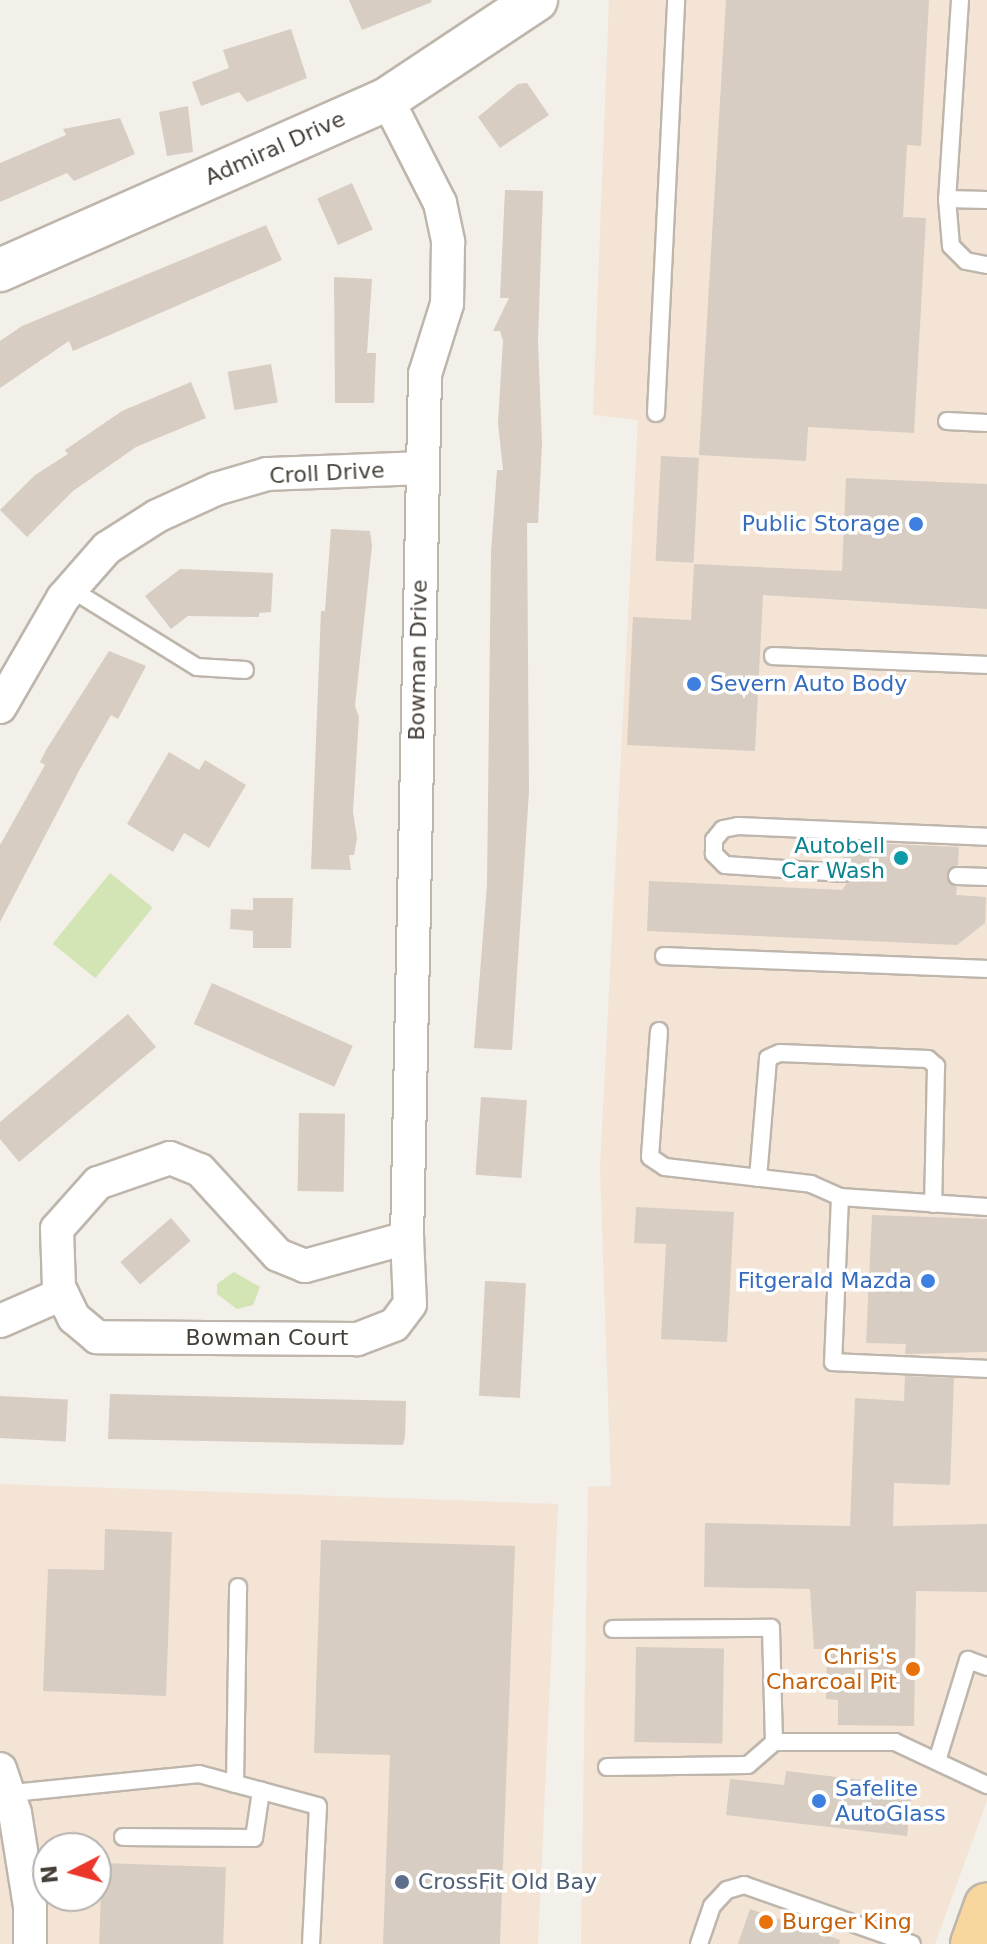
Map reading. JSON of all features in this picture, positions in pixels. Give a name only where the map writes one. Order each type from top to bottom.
[{"type":"main road","points":[[973,1944],[987,1905]]},
{"type":"street","name":"Admiral Drive","points":[[0,270],[387,99],[536,0]]},
{"type":"street","name":"Bowman Drive","points":[[387,99],[440,203],[448,242],[447,304],[425,374],[421,468],[407,1238]]},
{"type":"street","name":"Croll Drive","points":[[0,707],[71,589],[107,548],[157,516],[216,489],[267,474],[421,468]]},
{"type":"street","name":"Bowman Court","points":[[170,1158],[200,1170],[278,1255],[305,1266],[407,1238],[410,1304],[394,1325],[357,1339],[97,1337],[74,1318],[62,1294],[57,1229],[65,1215],[98,1183],[170,1158]]},
{"type":"street","points":[[0,1321],[62,1294]]},
{"type":"street","points":[[3,1786],[30,1907],[30,1944]]},
{"type":"lane","points":[[656,413],[676,0]]},
{"type":"lane","points":[[960,0],[947,199],[951,246],[966,261],[987,265]]},
{"type":"lane","points":[[947,199],[987,200]]},
{"type":"lane","points":[[947,421],[987,423]]},
{"type":"lane","points":[[71,589],[197,667],[245,670]]},
{"type":"lane","points":[[773,656],[987,665]]},
{"type":"lane","points":[[843,873],[725,865],[714,854],[714,840],[723,829],[738,826],[987,837]]},
{"type":"lane","points":[[957,876],[987,877]]},
{"type":"lane","points":[[664,956],[987,969]]},
{"type":"lane","points":[[659,1031],[650,1157],[665,1167],[811,1184],[840,1197],[987,1207]]},
{"type":"lane","points":[[758,1178],[768,1058],[780,1053],[928,1059],[936,1066],[933,1204]]},
{"type":"lane","points":[[840,1197],[833,1362],[987,1369]]},
{"type":"lane","points":[[235,1784],[238,1587]]},
{"type":"lane","points":[[613,1629],[771,1628],[774,1742]]},
{"type":"lane","points":[[937,1761],[968,1660],[987,1667]]},
{"type":"lane","points":[[607,1767],[748,1765],[774,1742],[895,1742],[987,1785]]},
{"type":"lane","points":[[3,1786],[199,1774],[318,1806],[311,1944]]},
{"type":"lane","points":[[123,1837],[254,1838],[261,1791]]},
{"type":"lane","points":[[699,1944],[712,1906],[727,1890],[744,1885],[912,1944]]},
{"type":"shaded area","points":[[609,0],[987,0],[987,1801],[935,1944],[581,1944],[588,1487],[611,1486],[600,1169],[638,420],[593,415]]},
{"type":"shaded area","points":[[0,1484],[558,1504],[538,1944],[0,1944]]},
{"type":"green space","points":[[110,873],[153,908],[95,978],[53,944]]},
{"type":"green space","points":[[234,1272],[260,1287],[253,1305],[237,1309],[217,1294],[217,1284]]},
{"type":"building","points":[[349,0],[431,0],[432,2],[362,30]]},
{"type":"building","points":[[726,0],[929,0],[921,146],[907,145],[903,217],[926,218],[914,433],[808,427],[806,461],[699,455]]},
{"type":"building","points":[[291,29],[307,78],[247,102],[239,92],[201,106],[192,82],[229,68],[223,50]]},
{"type":"building","points":[[527,83],[549,115],[500,148],[478,117],[518,84]]},
{"type":"building","points":[[188,106],[193,152],[167,156],[159,112]]},
{"type":"building","points":[[120,118],[135,154],[74,181],[67,173],[0,202],[0,163],[66,135],[63,129]]},
{"type":"building","points":[[352,183],[373,230],[338,245],[317,198]]},
{"type":"building","points":[[505,190],[543,191],[538,341],[542,444],[538,523],[527,523],[529,791],[512,1050],[474,1048],[487,885],[491,552],[497,470],[503,470],[498,423],[503,341],[500,331],[493,331],[509,298],[500,298]]},
{"type":"building","points":[[266,225],[282,260],[73,351],[69,341],[0,388],[0,341],[22,326]]},
{"type":"building","points":[[334,277],[372,279],[367,353],[376,353],[374,403],[335,403]]},
{"type":"building","points":[[271,364],[278,402],[234,410],[228,372]]},
{"type":"building","points":[[191,382],[206,418],[136,447],[73,491],[27,537],[0,510],[35,475],[68,454],[65,450],[122,411]]},
{"type":"building","points":[[661,456],[699,458],[693,563],[656,561]]},
{"type":"building","points":[[846,478],[987,484],[987,609],[763,595],[755,751],[627,745],[633,617],[691,620],[694,564],[842,571]]},
{"type":"building","points":[[331,529],[370,531],[372,546],[355,706],[359,717],[353,812],[357,838],[354,855],[349,855],[351,870],[311,869],[321,611],[325,611]]},
{"type":"building","points":[[180,569],[273,573],[271,612],[259,613],[259,617],[188,616],[171,629],[145,596]]},
{"type":"building","points":[[109,651],[146,666],[118,719],[111,715],[80,769],[0,922],[0,845],[45,765],[40,762],[46,750]]},
{"type":"building","points":[[169,752],[199,770],[205,760],[246,785],[209,848],[184,833],[173,852],[127,824]]},
{"type":"building","points":[[844,842],[959,847],[958,865],[948,870],[947,880],[957,887],[956,895],[986,897],[985,923],[957,945],[647,931],[649,881],[842,890],[854,873],[843,862]]},
{"type":"building","points":[[253,898],[293,898],[291,948],[253,948],[253,931],[230,929],[231,909],[253,910]]},
{"type":"building","points":[[212,983],[353,1046],[334,1087],[194,1024]]},
{"type":"building","points":[[128,1014],[156,1047],[19,1162],[0,1139],[0,1122]]},
{"type":"building","points":[[481,1097],[527,1100],[521,1178],[476,1175]]},
{"type":"building","points":[[299,1113],[345,1114],[344,1192],[298,1191]]},
{"type":"building","points":[[636,1207],[734,1212],[727,1342],[661,1339],[666,1244],[634,1243]]},
{"type":"building","name":"Fitgerald Mazda","points":[[872,1215],[987,1219],[987,1352],[905,1354],[906,1344],[866,1343]]},
{"type":"building","points":[[171,1218],[191,1241],[140,1285],[120,1262]]},
{"type":"building","points":[[485,1281],[526,1283],[520,1398],[479,1396]]},
{"type":"building","points":[[905,1376],[954,1378],[950,1485],[894,1483],[893,1526],[987,1524],[987,1592],[916,1591],[914,1726],[838,1725],[838,1700],[826,1699],[827,1649],[814,1649],[810,1589],[704,1587],[705,1523],[850,1526],[855,1398],[904,1401]]},
{"type":"building","points":[[110,1394],[406,1401],[405,1437],[403,1445],[108,1439]]},
{"type":"building","points":[[0,1396],[68,1400],[66,1442],[0,1438]]},
{"type":"building","points":[[105,1529],[172,1532],[166,1696],[43,1691],[48,1569],[104,1570]]},
{"type":"building","points":[[321,1540],[515,1546],[500,1944],[383,1944],[390,1755],[314,1753]]},
{"type":"building","points":[[636,1647],[724,1649],[722,1744],[634,1742]]},
{"type":"building","name":"Safelite AutoGlass","points":[[786,1771],[913,1786],[907,1836],[726,1815],[730,1779],[784,1785]]},
{"type":"building","points":[[112,1863],[226,1867],[223,1944],[99,1944],[100,1912],[112,1912]]},
{"type":"building","name":"Burger King","points":[[750,1909],[840,1940],[839,1944],[738,1944]]},
{"type":"place","name":"Public Storage","points":[[916,524]]},
{"type":"place","name":"Severn Auto Body","points":[[694,684]]},
{"type":"place","name":"Autobell Car Wash","points":[[901,858]]},
{"type":"place","name":"Fitgerald Mazda","points":[[928,1281]]},
{"type":"place","name":"Chris's Charcoal Pit","points":[[913,1669]]},
{"type":"place","name":"Safelite AutoGlass","points":[[819,1801]]},
{"type":"place","name":"CrossFit Old Bay","points":[[402,1882]]},
{"type":"place","name":"Burger King","points":[[766,1922]]}]
